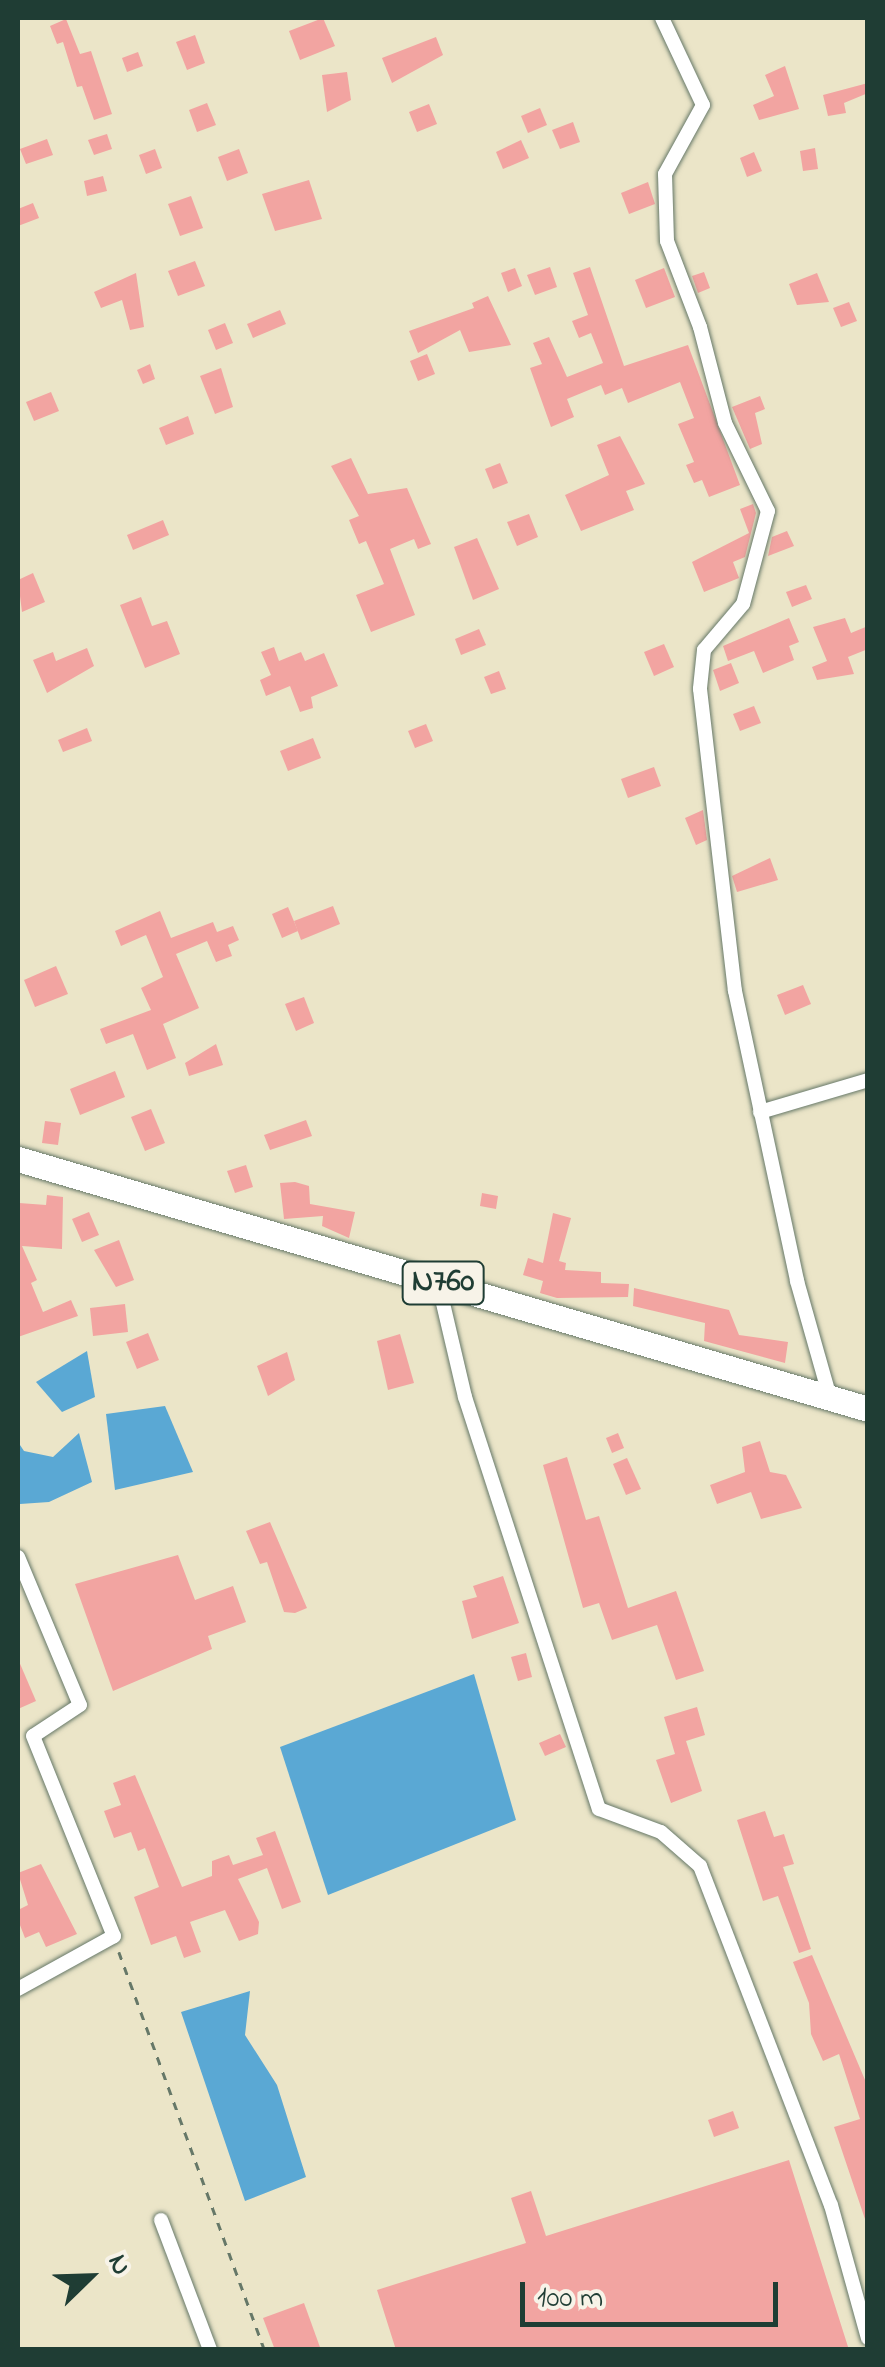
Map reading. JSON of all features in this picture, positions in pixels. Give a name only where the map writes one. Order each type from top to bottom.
[{"type":"highway","name":"N760","points":[[18,1159],[868,1409]]},
{"type":"street","points":[[662,18],[703,105],[665,174],[667,241],[700,327],[725,424],[768,510],[742,604],[704,650],[700,689],[735,991],[760,1112],[830,1398]]},
{"type":"street","points":[[760,1112],[868,1080]]},
{"type":"street","points":[[438,1281],[465,1397],[600,1809],[661,1832],[700,1866],[831,2204],[868,2338]]},
{"type":"street","points":[[18,1557],[80,1705],[33,1736],[114,1936],[18,1989]]},
{"type":"street","points":[[161,2220],[210,2350]]},
{"type":"path","points":[[114,1936],[265,2350]]},
{"type":"water","points":[[87,1351],[95,1397],[62,1412],[36,1382]]},
{"type":"water","points":[[165,1406],[193,1472],[115,1490],[106,1414]]},
{"type":"water","points":[[79,1433],[92,1482],[49,1502],[20,1504],[18,1442],[24,1451],[53,1457]]},
{"type":"water","points":[[474,1674],[516,1820],[328,1895],[280,1747]]},
{"type":"water","points":[[250,1991],[245,2035],[277,2085],[306,2177],[245,2201],[181,2012]]},
{"type":"building","points":[[323,18],[335,46],[300,60],[289,31]]},
{"type":"building","points":[[66,19],[80,54],[91,51],[112,114],[94,120],[82,86],[77,87],[63,42],[57,44],[50,26]]},
{"type":"building","points":[[195,35],[205,63],[187,70],[176,42]]},
{"type":"building","points":[[436,37],[443,55],[392,83],[382,58]]},
{"type":"building","points":[[138,52],[143,66],[127,72],[122,58]]},
{"type":"building","points":[[785,66],[799,109],[759,120],[753,105],[774,96],[765,75]]},
{"type":"building","points":[[347,72],[351,100],[327,112],[322,75]]},
{"type":"building","points":[[868,83],[868,93],[844,103],[846,113],[828,116],[823,95]]},
{"type":"building","points":[[207,103],[216,125],[197,132],[189,110]]},
{"type":"building","points":[[429,104],[437,124],[417,132],[409,112]]},
{"type":"building","points":[[540,108],[547,125],[528,133],[521,116]]},
{"type":"building","points":[[573,122],[580,142],[560,149],[552,130]]},
{"type":"building","points":[[107,134],[112,149],[94,155],[88,140]]},
{"type":"building","points":[[47,139],[53,155],[26,164],[20,149]]},
{"type":"building","points":[[521,140],[529,158],[503,169],[496,152]]},
{"type":"building","points":[[815,148],[818,169],[803,171],[800,151]]},
{"type":"building","points":[[155,149],[162,168],[146,174],[139,155]]},
{"type":"building","points":[[239,149],[248,173],[227,181],[218,157]]},
{"type":"building","points":[[754,152],[762,171],[747,177],[740,158]]},
{"type":"building","points":[[103,176],[107,191],[87,196],[84,181]]},
{"type":"building","points":[[309,180],[322,219],[275,231],[262,194]]},
{"type":"building","points":[[648,182],[655,204],[629,214],[621,193]]},
{"type":"building","points":[[191,196],[203,228],[180,236],[168,204]]},
{"type":"building","points":[[33,203],[39,218],[18,226],[18,209]]},
{"type":"building","points":[[195,261],[205,286],[178,296],[168,271]]},
{"type":"building","points":[[550,267],[557,287],[535,295],[527,275]]},
{"type":"building","points":[[590,267],[624,366],[688,345],[740,485],[709,497],[702,480],[694,483],[686,465],[694,462],[678,424],[694,418],[680,382],[628,403],[622,388],[605,395],[601,385],[567,399],[574,417],[551,427],[530,368],[542,364],[533,343],[549,337],[567,377],[603,363],[591,333],[579,338],[572,321],[588,315],[573,273]]},
{"type":"building","points":[[515,268],[522,286],[508,292],[501,273]]},
{"type":"building","points":[[664,268],[675,297],[646,308],[635,280]]},
{"type":"building","points":[[704,272],[710,288],[698,293],[692,276]]},
{"type":"building","points":[[136,273],[144,327],[130,330],[122,300],[101,308],[94,292]]},
{"type":"building","points":[[817,273],[829,302],[797,305],[789,284]]},
{"type":"building","points":[[488,296],[511,345],[469,352],[460,330],[418,353],[409,331],[474,308],[472,303]]},
{"type":"building","points":[[849,302],[857,321],[841,327],[833,308]]},
{"type":"building","points":[[280,310],[286,324],[253,338],[247,324]]},
{"type":"building","points":[[225,323],[233,343],[216,350],[208,330]]},
{"type":"building","points":[[427,354],[435,374],[418,381],[410,361]]},
{"type":"building","points":[[150,364],[155,379],[143,384],[137,370]]},
{"type":"building","points":[[221,368],[233,407],[215,414],[200,376]]},
{"type":"building","points":[[51,392],[59,411],[34,421],[26,402]]},
{"type":"building","points":[[760,396],[765,409],[755,413],[762,444],[750,449],[732,407]]},
{"type":"building","points":[[188,416],[194,434],[166,445],[159,428]]},
{"type":"building","points":[[620,436],[645,484],[626,491],[634,510],[581,531],[565,495],[609,475],[597,445]]},
{"type":"building","points":[[351,458],[368,494],[407,488],[431,544],[418,549],[414,539],[390,549],[415,615],[371,632],[356,595],[384,584],[366,541],[359,544],[349,520],[359,516],[331,466]]},
{"type":"building","points":[[500,463],[508,483],[493,489],[485,469]]},
{"type":"building","points":[[753,504],[756,513],[745,557],[733,562],[739,578],[704,592],[692,562],[749,533],[740,509]]},
{"type":"building","points":[[529,514],[538,537],[517,546],[507,522]]},
{"type":"building","points":[[163,520],[169,535],[133,550],[127,535]]},
{"type":"building","points":[[787,531],[794,546],[768,556],[772,537]]},
{"type":"building","points":[[477,538],[499,589],[473,600],[454,547]]},
{"type":"building","points":[[33,573],[45,602],[22,612],[18,580]]},
{"type":"building","points":[[806,585],[812,599],[792,607],[786,592]]},
{"type":"building","points":[[141,597],[152,626],[167,621],[180,654],[145,668],[120,605]]},
{"type":"building","points":[[789,618],[799,642],[789,646],[794,660],[763,673],[754,651],[728,661],[723,646]]},
{"type":"building","points":[[845,618],[851,633],[868,626],[868,649],[848,657],[854,674],[817,680],[812,667],[827,661],[813,627]]},
{"type":"building","points":[[479,629],[486,645],[461,655],[455,639]]},
{"type":"building","points":[[664,644],[674,667],[654,676],[644,652]]},
{"type":"building","points":[[274,647],[279,661],[301,652],[305,661],[324,653],[338,686],[311,697],[313,708],[300,712],[290,686],[266,696],[260,680],[271,675],[261,652]]},
{"type":"building","points":[[87,648],[94,666],[47,693],[33,660],[53,652],[56,661]]},
{"type":"building","points":[[731,663],[739,683],[720,691],[713,670]]},
{"type":"building","points":[[499,671],[506,689],[491,694],[484,677]]},
{"type":"building","points":[[754,706],[761,723],[740,731],[733,714]]},
{"type":"building","points":[[426,724],[433,741],[415,748],[408,731]]},
{"type":"building","points":[[87,728],[92,741],[63,752],[58,740]]},
{"type":"building","points":[[313,738],[321,758],[288,771],[280,751]]},
{"type":"building","points":[[654,767],[661,786],[628,798],[621,779]]},
{"type":"building","points":[[703,810],[707,840],[696,845],[685,818]]},
{"type":"building","points":[[770,858],[778,880],[737,892],[732,876]]},
{"type":"building","points":[[333,906],[340,924],[301,940],[294,921]]},
{"type":"building","points":[[288,907],[298,931],[282,938],[272,914]]},
{"type":"building","points":[[160,911],[171,938],[213,922],[217,932],[233,926],[239,940],[228,945],[232,956],[216,962],[207,941],[176,954],[199,1008],[163,1024],[176,1058],[147,1070],[133,1034],[106,1044],[100,1029],[151,1010],[141,988],[163,977],[146,935],[121,946],[115,931]]},
{"type":"building","points":[[56,966],[68,994],[35,1007],[24,980]]},
{"type":"building","points":[[803,985],[811,1004],[785,1015],[777,995]]},
{"type":"building","points":[[304,997],[314,1023],[296,1031],[285,1004]]},
{"type":"building","points":[[216,1044],[223,1065],[189,1076],[185,1063]]},
{"type":"building","points":[[115,1071],[125,1097],[80,1115],[70,1089]]},
{"type":"building","points":[[151,1109],[165,1143],[145,1151],[131,1117]]},
{"type":"building","points":[[306,1120],[312,1136],[270,1150],[264,1135]]},
{"type":"building","points":[[45,1121],[61,1123],[58,1145],[42,1143]]},
{"type":"building","points":[[246,1165],[253,1187],[235,1193],[227,1171]]},
{"type":"building","points":[[280,1183],[309,1186],[310,1204],[355,1212],[349,1238],[322,1226],[323,1216],[284,1219]]},
{"type":"building","points":[[482,1193],[498,1196],[496,1209],[480,1206]]},
{"type":"building","points":[[47,1195],[63,1197],[62,1249],[22,1246],[37,1280],[31,1283],[43,1312],[71,1300],[78,1316],[18,1337],[19,1203],[46,1205]]},
{"type":"building","points":[[89,1212],[99,1235],[82,1242],[72,1219]]},
{"type":"building","points":[[553,1213],[571,1218],[559,1261],[566,1263],[565,1270],[601,1272],[601,1283],[629,1284],[628,1297],[557,1298],[540,1293],[543,1281],[523,1275],[528,1258],[543,1263]]},
{"type":"building","points":[[119,1240],[134,1280],[116,1287],[94,1250]]},
{"type":"building","points":[[634,1288],[729,1310],[739,1335],[788,1342],[785,1363],[704,1341],[705,1323],[633,1306]]},
{"type":"building","points":[[125,1304],[128,1332],[93,1336],[90,1308]]},
{"type":"building","points":[[148,1333],[159,1360],[137,1369],[126,1342]]},
{"type":"building","points":[[400,1334],[414,1383],[388,1390],[377,1341]]},
{"type":"building","points":[[287,1352],[295,1380],[268,1396],[257,1366]]},
{"type":"building","points":[[618,1433],[624,1448],[612,1453],[606,1438]]},
{"type":"building","points":[[760,1441],[770,1472],[786,1475],[802,1508],[761,1519],[751,1492],[717,1504],[710,1485],[745,1472],[742,1447]]},
{"type":"building","points":[[567,1457],[586,1520],[599,1516],[628,1608],[676,1591],[704,1671],[676,1680],[657,1625],[612,1640],[599,1603],[583,1608],[543,1465]]},
{"type":"building","points":[[627,1458],[641,1489],[626,1495],[613,1464]]},
{"type":"building","points":[[270,1522],[307,1608],[295,1613],[284,1612],[267,1562],[260,1564],[246,1531]]},
{"type":"building","points":[[178,1555],[195,1600],[233,1586],[246,1622],[208,1636],[212,1649],[113,1691],[75,1584]]},
{"type":"building","points":[[503,1576],[519,1623],[472,1639],[462,1601],[477,1597],[473,1586]]},
{"type":"building","points":[[526,1653],[532,1677],[518,1681],[511,1657]]},
{"type":"building","points":[[18,1659],[36,1701],[18,1709]]},
{"type":"building","points":[[697,1707],[705,1735],[686,1741],[702,1791],[671,1803],[656,1760],[675,1754],[664,1717]]},
{"type":"building","points":[[560,1734],[566,1747],[545,1756],[539,1743]]},
{"type":"building","points":[[135,1775],[182,1887],[212,1876],[212,1861],[229,1855],[233,1865],[263,1855],[256,1838],[275,1831],[301,1902],[282,1909],[267,1868],[238,1879],[259,1922],[258,1934],[239,1941],[225,1910],[190,1922],[201,1952],[184,1958],[176,1936],[151,1945],[134,1897],[159,1887],[145,1848],[138,1851],[131,1832],[114,1838],[104,1811],[121,1805],[113,1783]]},
{"type":"building","points":[[765,1811],[774,1837],[784,1834],[794,1864],[783,1867],[811,1949],[799,1953],[778,1896],[763,1901],[737,1820]]},
{"type":"building","points":[[41,1864],[77,1934],[46,1947],[39,1932],[25,1938],[18,1920],[18,1910],[28,1905],[18,1873]]},
{"type":"building","points":[[812,1955],[868,2087],[868,2228],[834,2127],[860,2119],[839,2054],[823,2061],[811,2034],[809,2003],[793,1962]]},
{"type":"building","points":[[733,2111],[739,2128],[714,2137],[708,2120]]},
{"type":"building","points":[[789,2160],[849,2350],[396,2350],[377,2290],[526,2243],[511,2198],[531,2191],[546,2236]]},
{"type":"building","points":[[304,2303],[321,2350],[275,2350],[263,2318]]}]
